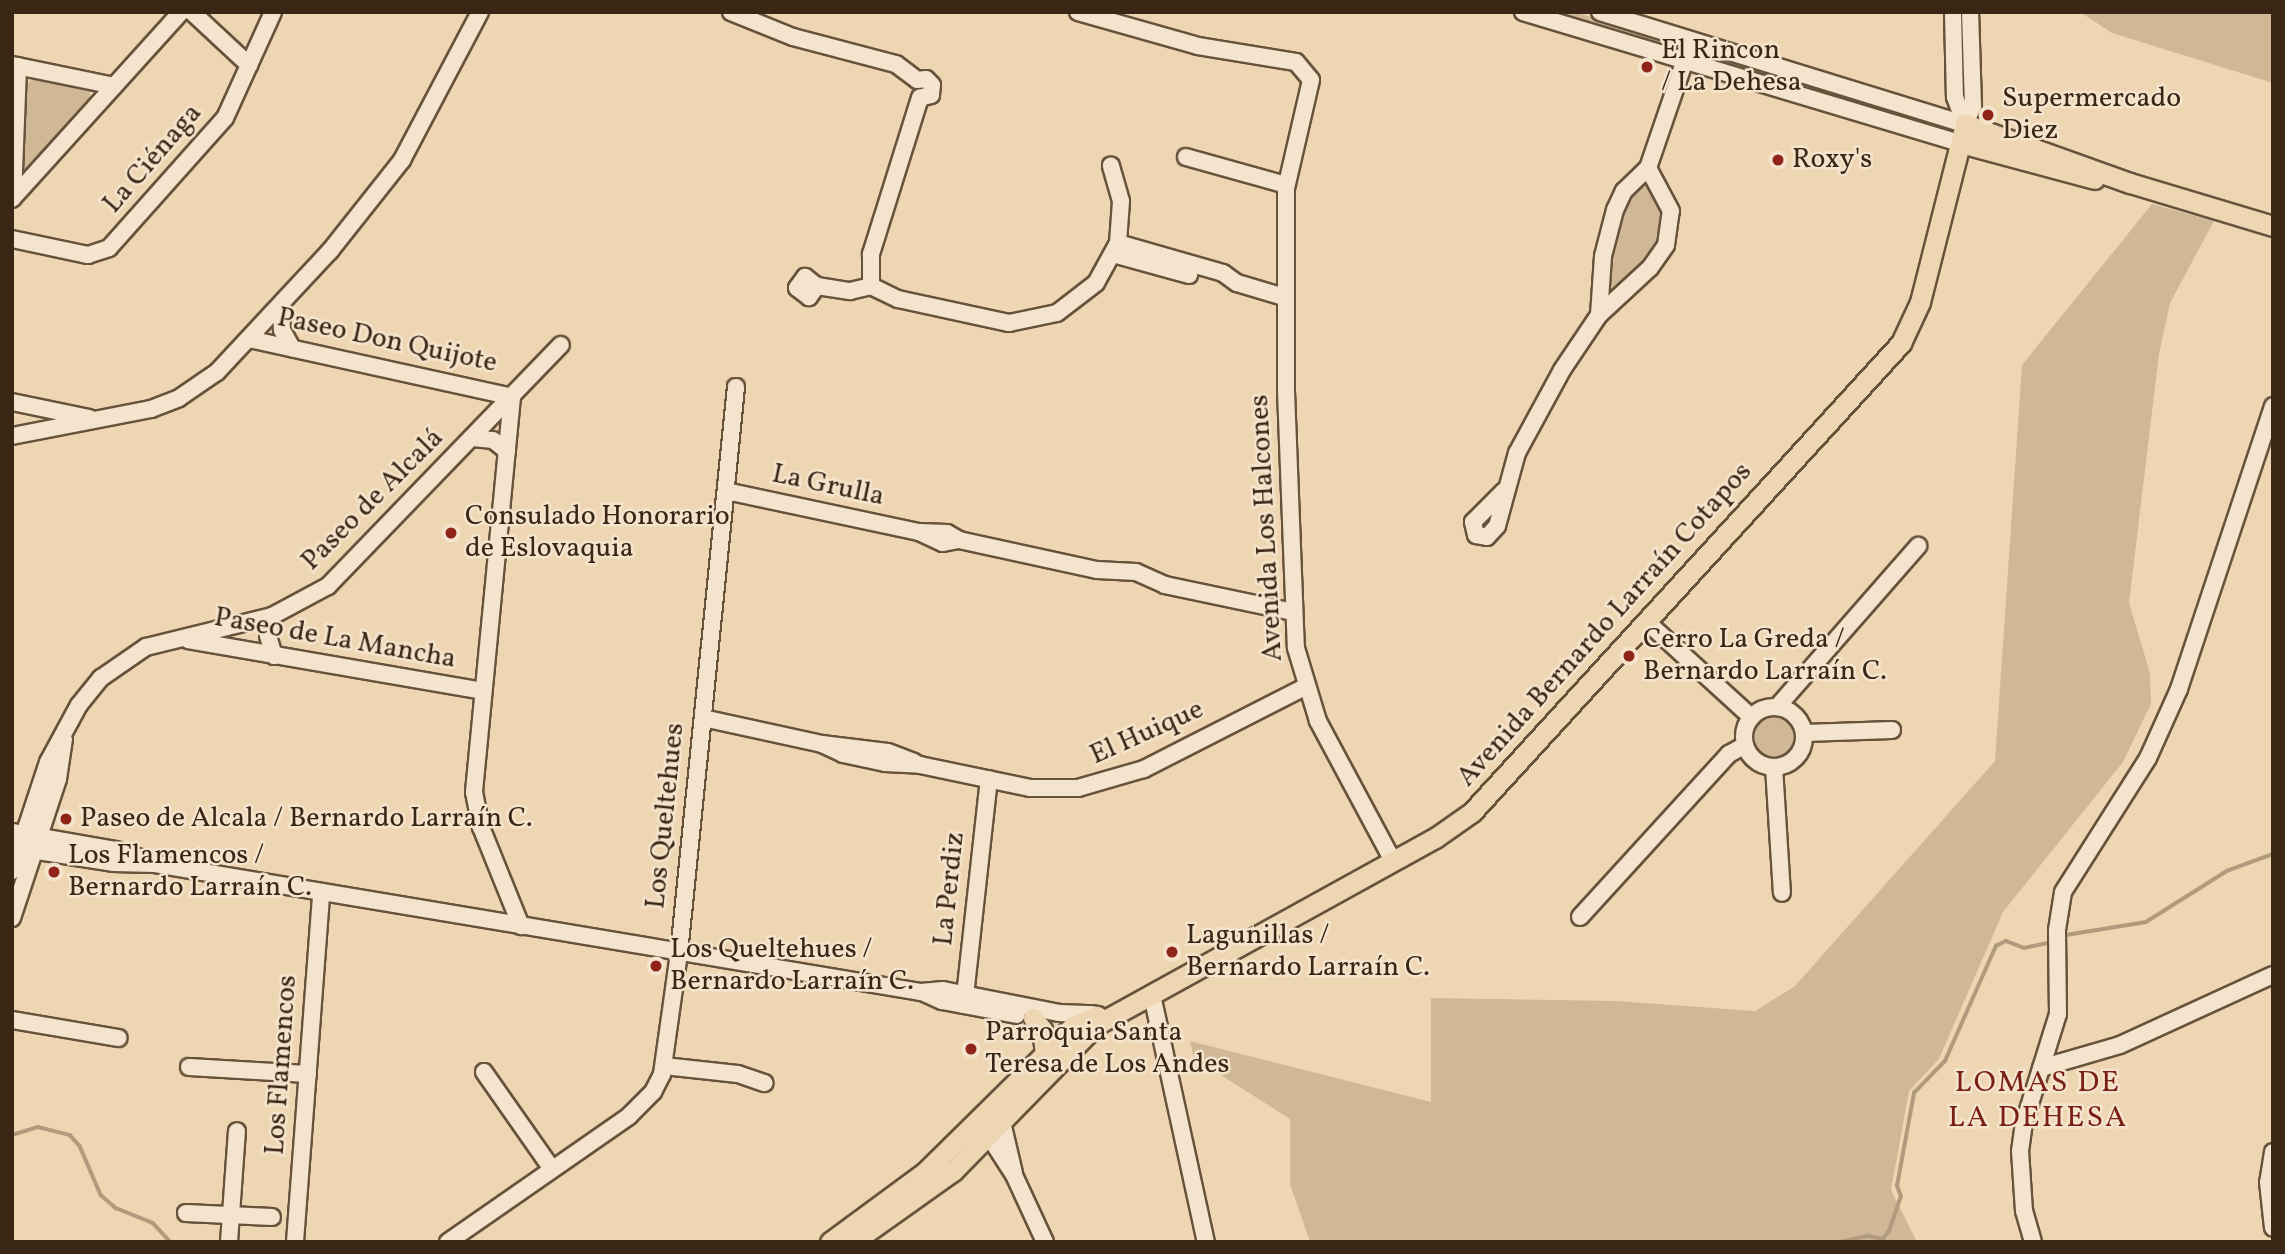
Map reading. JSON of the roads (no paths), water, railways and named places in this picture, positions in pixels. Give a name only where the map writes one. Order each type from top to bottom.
[{"type":"main road","points":[[1963,133],[2273,226]]},
{"type":"main road","name":"Avenida Bernardo Larraín Cotapos","points":[[1104,1017],[1152,995],[1393,862],[1472,812],[1906,336],[1920,302],[1963,133]]},
{"type":"main road","points":[[853,1242],[930,1190],[1045,1052],[1073,1026],[1104,1017]]},
{"type":"main road","points":[[830,1242],[898,1195],[984,1128],[1002,1122],[1104,1017]]},
{"type":"main road","points":[[1033,1018],[1042,1029],[1045,1052]]},
{"type":"street","points":[[12,198],[181,12]]},
{"type":"street","points":[[192,12],[250,65]]},
{"type":"street","name":"La Ciénaga","points":[[12,239],[89,255],[108,248],[220,124],[274,12]]},
{"type":"street","points":[[12,436],[98,419],[179,398],[217,372],[281,306],[402,160],[480,12]]},
{"type":"street","points":[[471,31],[486,12]]},
{"type":"street","points":[[731,12],[793,37],[888,60],[918,80],[913,89],[920,98],[871,254],[871,286]]},
{"type":"street","name":"Avenida Los Halcones","points":[[1078,12],[1198,46],[1296,62],[1306,69],[1311,80],[1286,185],[1284,297],[1293,612],[1304,687],[1318,721],[1393,862]]},
{"type":"street","points":[[1523,12],[1685,61],[1963,133]]},
{"type":"street","points":[[1600,12],[1692,40],[1963,133]]},
{"type":"street","points":[[1952,12],[1955,97],[1963,133]]},
{"type":"street","name":"Avenida Bernardo Larraín Cotapos","points":[[1963,133],[1973,106],[1970,12]]},
{"type":"street","points":[[1599,315],[1603,256],[1615,209],[1624,191],[1648,168],[1692,40]]},
{"type":"street","points":[[12,198],[15,66],[114,86]]},
{"type":"street","points":[[1186,157],[1286,185]]},
{"type":"street","points":[[817,286],[850,292],[871,286],[898,299],[1021,323],[1045,317],[1078,300],[1096,283],[1116,249],[1121,201],[1111,165]]},
{"type":"street","points":[[1504,491],[1526,432],[1599,315],[1650,268],[1670,235],[1668,201],[1648,168]]},
{"type":"street","points":[[1116,249],[1217,283],[1237,283],[1284,297]]},
{"type":"street","points":[[281,306],[282,330],[292,348]]},
{"type":"street","name":"Paseo Don Quijote","points":[[249,339],[512,397]]},
{"type":"street","name":"Paseo de Alcalá","points":[[12,871],[48,762],[64,737],[79,705],[108,671],[146,647],[272,616],[319,592],[348,569],[561,345]]},
{"type":"street","name":"Los Queltehues","points":[[458,1239],[638,1109],[653,1092],[664,1066],[679,953],[736,387]]},
{"type":"street","points":[[512,397],[474,804],[521,926]]},
{"type":"street","points":[[12,402],[98,419]]},
{"type":"street","points":[[2033,1242],[2023,1199],[2020,1151],[2040,1068],[2058,1014],[2057,930],[2063,892],[2148,758],[2179,689],[2273,407]]},
{"type":"street","points":[[473,438],[493,440],[508,451]]},
{"type":"street","name":"La Grulla","points":[[726,491],[919,532],[932,541],[959,541],[1097,570],[1136,572],[1165,584],[1293,612]]},
{"type":"street","points":[[1778,706],[1918,546]]},
{"type":"street","points":[[272,616],[268,635],[274,656]]},
{"type":"street","points":[[1646,621],[1751,717]]},
{"type":"street","name":"Paseo de La Mancha","points":[[178,638],[483,691]]},
{"type":"street","name":"El Huique","points":[[703,718],[822,744],[888,752],[919,765],[1044,789],[1111,781],[1304,687]]},
{"type":"street","points":[[1778,706],[1796,715],[1805,733],[1793,761],[1774,768],[1756,761],[1745,745],[1751,717],[1761,709],[1778,706]]},
{"type":"street","points":[[1805,733],[1892,730]]},
{"type":"street","points":[[1580,917],[1729,754],[1745,745]]},
{"type":"street","points":[[1774,768],[1782,893]]},
{"type":"street","name":"La Perdiz","points":[[965,999],[989,779]]},
{"type":"street","name":"Avenida Bernardo Larraín Cotapos","points":[[24,841],[113,863],[155,864],[679,953],[965,999],[1104,1017]]},
{"type":"street","name":"Paseo de Alcalá","points":[[12,918],[24,841]]},
{"type":"street","name":"Los Flamencos","points":[[295,1242],[321,893]]},
{"type":"street","points":[[2040,1068],[2120,1045],[2273,975]]},
{"type":"street","points":[[1152,995],[1206,1242]]},
{"type":"street","name":"Avenida Bernardo Larraín Cotapos","points":[[965,999],[1073,1026]]},
{"type":"street","points":[[12,1020],[118,1038]]},
{"type":"street","points":[[664,1066],[738,1074],[764,1083]]},
{"type":"street","points":[[189,1067],[308,1074]]},
{"type":"street","points":[[484,1072],[552,1169]]},
{"type":"street","points":[[1002,1122],[1014,1175]]},
{"type":"street","points":[[984,1128],[1014,1175],[1045,1242]]},
{"type":"street","points":[[229,1242],[237,1131]]},
{"type":"street","points":[[2273,1152],[2268,1182],[2273,1228]]},
{"type":"street","points":[[186,1213],[272,1217]]},
{"type":"waterway","points":[[2066,935],[2146,922],[2227,871],[2273,854]]},
{"type":"waterway","points":[[1841,1242],[1868,1236],[1883,1239],[1889,1231],[1901,1197],[1897,1186],[1914,1093],[1945,1061],[1996,946],[2006,941],[2024,948],[2048,943]]},
{"type":"waterway","points":[[12,1135],[38,1127],[70,1135],[80,1146],[101,1195],[116,1208],[153,1223],[171,1242]]},
{"type":"place","name":"El Rincon / La Dehesa","points":[[1647,67]]},
{"type":"place","name":"Supermercado Diez","points":[[1988,115]]},
{"type":"place","name":"Roxy's","points":[[1778,160]]},
{"type":"place","name":"Consulado Honorario de Eslovaquia","points":[[451,533]]},
{"type":"place","name":"Cerro La Greda / Bernardo Larraín C.","points":[[1629,656]]},
{"type":"place","name":"Paseo de Alcala / Bernardo Larraín C.","points":[[66,819]]},
{"type":"place","name":"Los Flamencos / Bernardo Larraín C.","points":[[54,872]]},
{"type":"place","name":"Lagunillas / Bernardo Larraín C.","points":[[1172,952]]},
{"type":"place","name":"Los Queltehues / Bernardo Larraín C.","points":[[656,966]]},
{"type":"place","name":"Parroquia Santa Teresa de Los Andes","points":[[971,1049]]},
{"type":"district","name":"LOMAS DE LA DEHESA","points":[[2038,1100]]}]
